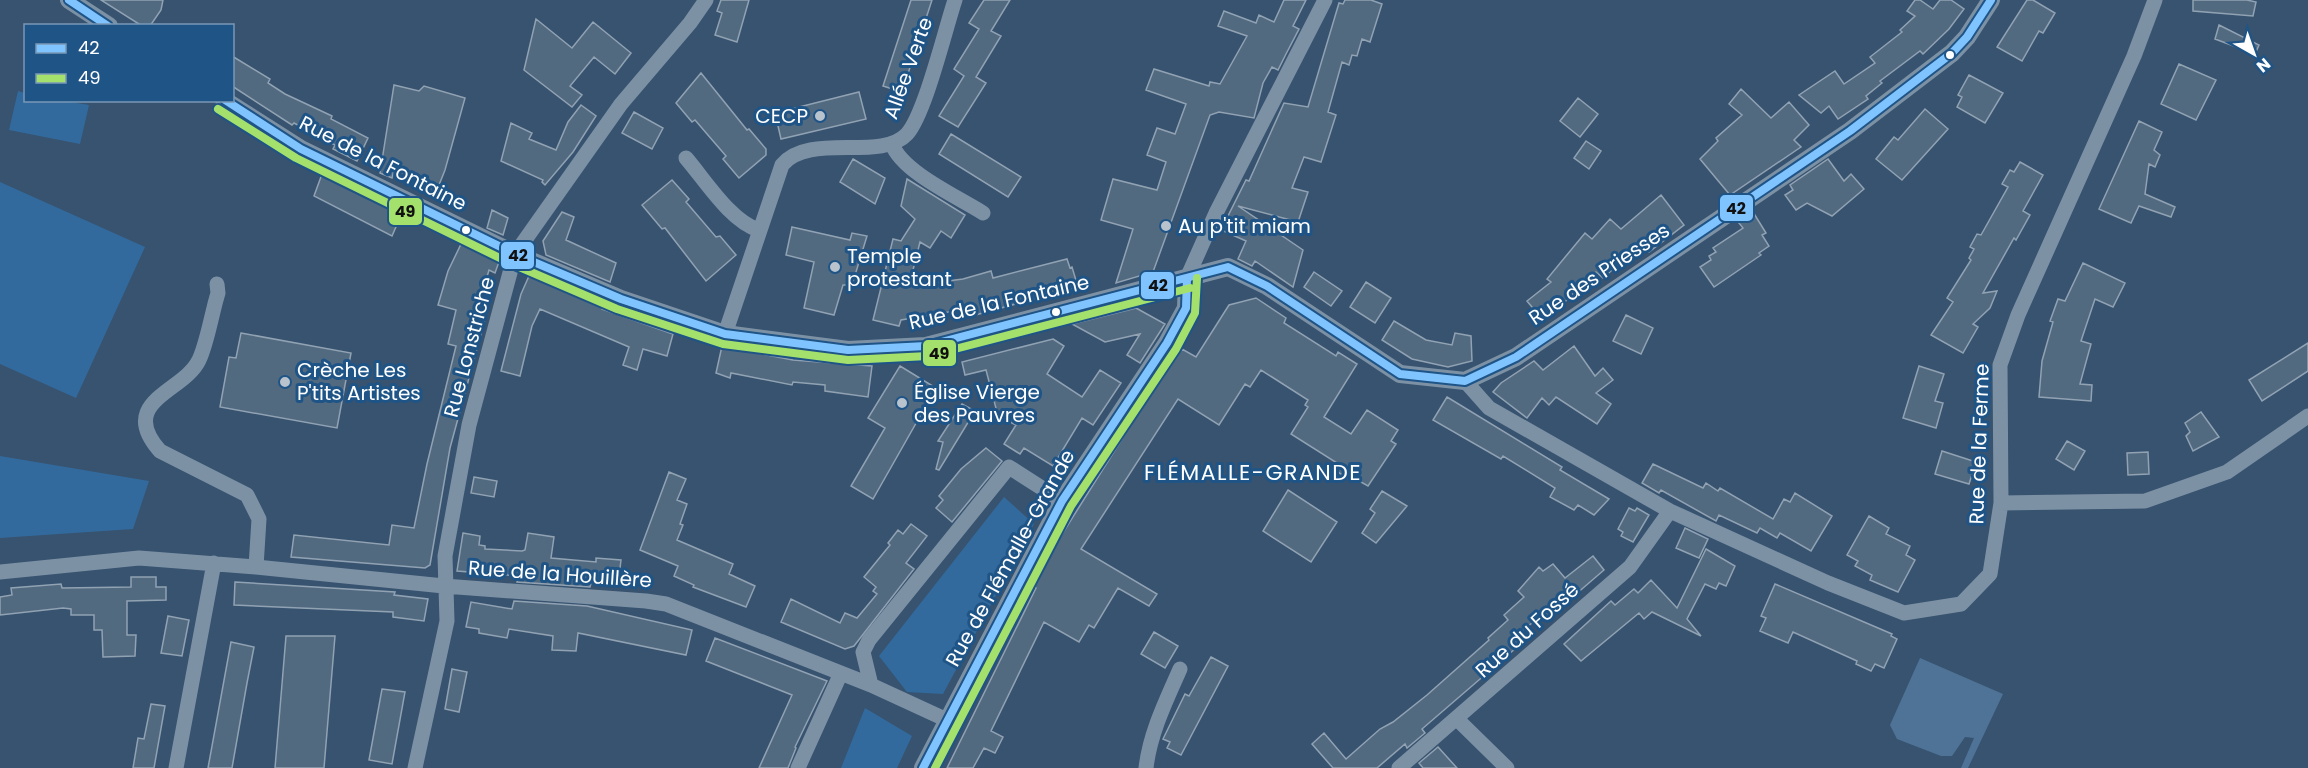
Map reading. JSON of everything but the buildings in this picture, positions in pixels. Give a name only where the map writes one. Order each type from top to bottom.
[{"type":"street","points":[[69,0],[106,24]]},
{"type":"street","name":"Rue Lonstriche","points":[[415,768],[447,621],[444,586],[445,556],[469,425],[515,254],[616,111],[690,23],[706,0]]},
{"type":"street","name":"Allée Verte","points":[[725,334],[777,174],[788,157],[807,151],[892,144],[908,133],[914,122],[955,0]]},
{"type":"street","points":[[1187,279],[1215,213],[1325,0]]},
{"type":"street","name":"Rue des Priesses","points":[[1465,381],[1516,357],[1850,131],[1952,52],[1966,37],[1991,0]]},
{"type":"street","name":"Rue de la Ferme","points":[[1465,381],[1490,408],[1670,511],[1828,583],[1904,613],[1961,604],[1990,574],[2001,503],[2000,365],[2018,315],[2134,56],[2155,0]]},
{"type":"street","name":"Rue de la Fontaine","points":[[227,102],[301,149],[515,254],[621,299],[725,334],[848,350],[926,346],[1187,279]]},
{"type":"street","name":"Allée Verte","points":[[892,144],[897,155],[912,169],[983,213]]},
{"type":"street","points":[[686,158],[735,216],[749,227],[759,230]]},
{"type":"street","points":[[1187,279],[1228,267],[1267,286],[1400,374],[1465,381]]},
{"type":"street","name":"Rue de Flémalle-Grande","points":[[923,768],[1062,501],[1167,344],[1186,308],[1187,279]]},
{"type":"street","points":[[217,284],[218,293],[201,358],[187,375],[159,395],[150,408],[146,424],[150,438],[160,451],[248,495],[259,519],[256,567]]},
{"type":"street","points":[[2001,503],[2145,501],[2227,472],[2308,416]]},
{"type":"street","points":[[871,685],[863,652],[869,640],[1009,467],[1062,501]]},
{"type":"street","name":"Rue du Fossé","points":[[1399,768],[1458,720],[1630,567],[1670,511]]},
{"type":"street","name":"Rue de la Houillère","points":[[0,572],[139,558],[666,604],[871,685],[947,720]]},
{"type":"street","points":[[176,768],[214,564]]},
{"type":"street","points":[[1146,768],[1147,754],[1161,711],[1180,669]]},
{"type":"street","points":[[798,768],[841,673]]},
{"type":"street","points":[[1458,720],[1507,768]]},
{"type":"shaded area","points":[[18,91],[24,93],[24,102],[71,102],[89,105],[80,144],[9,130]]},
{"type":"shaded area","points":[[0,182],[145,247],[76,398],[0,364]]},
{"type":"shaded area","points":[[0,456],[149,481],[133,529],[0,538]]},
{"type":"shaded area","points":[[1004,497],[1034,524],[943,694],[907,692],[879,656]]},
{"type":"shaded area","points":[[1920,658],[2003,694],[1968,768],[1961,768],[1974,738],[1965,737],[1952,756],[1941,756],[1897,739],[1890,725]]},
{"type":"shaded area","points":[[865,708],[912,736],[897,768],[841,768]]},
{"type":"transit line","name":"42","points":[[69,0],[105,24]]},
{"type":"transit line","name":"42","points":[[228,102],[301,149],[515,254],[621,299],[725,334],[848,350],[926,346],[1228,267],[1267,286],[1400,374],[1465,381],[1516,357],[1850,131],[1952,53],[1967,37],[1991,0]]},
{"type":"transit line","name":"49","points":[[218,109],[296,158],[510,263],[617,309],[723,344],[848,360],[928,356],[1190,288]]},
{"type":"transit line","name":"42","points":[[923,768],[1062,501],[1167,343],[1186,308],[1187,278]]},
{"type":"transit line","name":"49","points":[[935,768],[1071,506],[1176,349],[1195,313],[1197,278]]},
{"type":"place","name":"CECP","points":[[820,116]]},
{"type":"place","name":"Au p'tit miam","points":[[1166,226]]},
{"type":"place","name":"Temple protestant","points":[[835,267]]},
{"type":"place","name":"Crèche Les P'tits Artistes","points":[[285,382]]},
{"type":"place","name":"Église Vierge des Pauvres","points":[[902,403]]},
{"type":"district","name":"FLÉMALLE-GRANDE","points":[[1253,472]]}]
